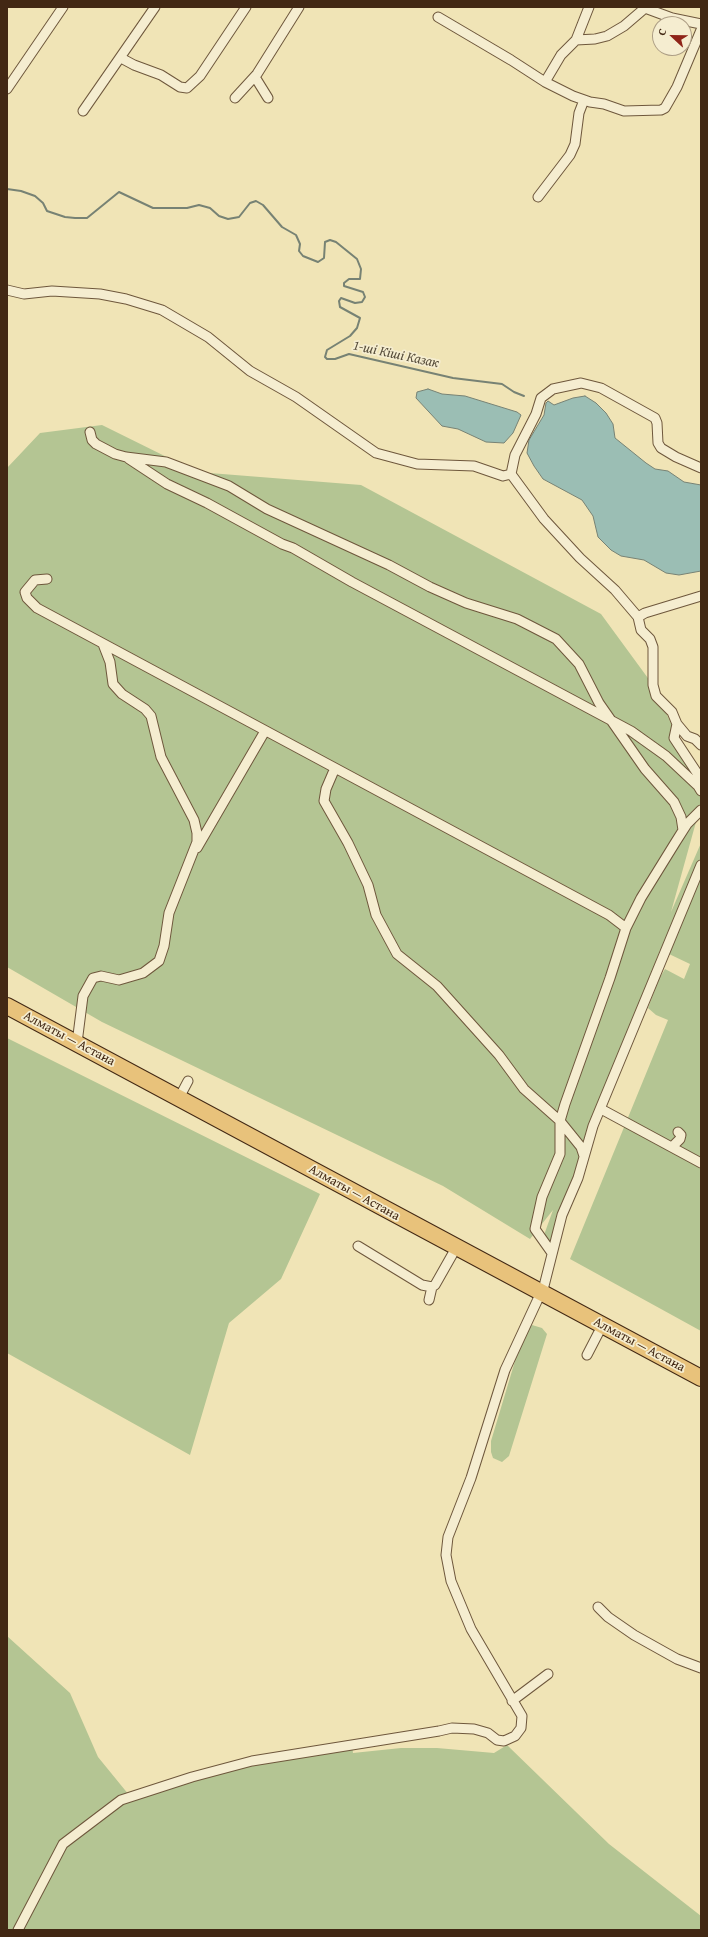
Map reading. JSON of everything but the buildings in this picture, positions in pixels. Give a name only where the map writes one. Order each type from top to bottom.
[{"type":"highway","name":"Алматы — Астана","points":[[7,1006],[701,1378]]},
{"type":"street","points":[[7,89],[63,7]]},
{"type":"street","points":[[83,111],[155,7]]},
{"type":"street","points":[[121,58],[134,65],[161,75],[180,87],[187,88],[200,76],[246,7]]},
{"type":"street","points":[[235,98],[255,77],[299,7]]},
{"type":"street","points":[[545,82],[561,55],[576,40],[579,29],[589,7]]},
{"type":"street","points":[[576,40],[595,39],[607,36],[624,26],[645,8],[672,18],[701,24]]},
{"type":"street","points":[[438,17],[512,60],[545,82],[584,100],[604,104],[624,111],[661,110],[665,108],[677,87],[701,30]]},
{"type":"street","points":[[255,77],[268,98]]},
{"type":"street","points":[[538,197],[570,155],[575,144],[579,113],[584,100]]},
{"type":"street","points":[[7,290],[24,294],[52,292],[100,294],[126,299],[162,310],[208,338],[250,371],[301,401],[376,453],[417,464],[470,465],[483,467],[503,476],[511,474]]},
{"type":"street","points":[[701,468],[676,457],[661,448],[658,444],[658,423],[655,418],[601,388],[594,385],[581,383],[553,389],[541,398],[536,414],[515,455],[511,474],[544,519],[580,558],[614,590],[638,617],[641,630],[650,639],[653,647],[653,685],[656,696],[672,712],[677,724],[687,736],[701,745]]},
{"type":"street","points":[[90,432],[92,440],[96,444],[126,457],[167,484],[207,503],[282,544],[293,548],[352,582],[631,731],[666,756],[694,782],[701,791]]},
{"type":"street","points":[[126,457],[166,462],[229,486],[268,509],[383,562],[430,587],[466,603],[517,619],[556,639],[566,648],[579,664],[610,720],[645,769],[674,802],[681,817],[683,830]]},
{"type":"street","points":[[47,579],[35,580],[29,585],[25,592],[29,601],[37,608],[265,732],[609,915],[626,928]]},
{"type":"street","points":[[638,617],[645,613],[701,596]]},
{"type":"street","points":[[103,644],[110,662],[113,684],[122,694],[145,708],[151,716],[161,757],[194,820],[198,833],[194,852]]},
{"type":"street","points":[[677,724],[674,738],[701,779]]},
{"type":"street","points":[[77,1043],[83,996],[93,978],[101,976],[119,980],[143,973],[159,961],[164,946],[169,913],[194,852],[230,794],[265,732]]},
{"type":"street","points":[[335,768],[326,789],[324,801],[348,843],[368,885],[376,915],[397,954],[437,986],[499,1055],[524,1089],[560,1121],[581,1147],[584,1156]]},
{"type":"street","points":[[552,1253],[535,1229],[542,1197],[560,1154],[560,1121],[626,928],[641,898],[683,830],[701,810]]},
{"type":"street","points":[[18,1930],[63,1844],[121,1800],[192,1777],[252,1761],[440,1732],[452,1728],[474,1729],[504,1741],[515,1736],[521,1728],[522,1716],[512,1701],[467,1620],[451,1581],[447,1567],[446,1547],[450,1528],[471,1478],[505,1370],[541,1293],[562,1215],[578,1178],[584,1156],[601,1109],[701,865]]},
{"type":"street","points":[[179,1098],[188,1081]]},
{"type":"street","points":[[601,1109],[701,1163]]},
{"type":"street","points":[[672,1146],[680,1139],[681,1135],[678,1132]]},
{"type":"street","points":[[358,1246],[422,1285],[432,1287]]},
{"type":"street","points":[[429,1300],[432,1287],[440,1278],[456,1248]]},
{"type":"street","points":[[587,1355],[602,1326]]},
{"type":"street","points":[[598,1607],[608,1617],[660,1650],[701,1668]]},
{"type":"street","points":[[512,1701],[548,1674]]},
{"type":"green space","points":[[102,425],[197,472],[361,485],[601,614],[653,685],[701,787],[701,804],[671,912],[701,843],[701,860],[677,922],[663,950],[660,950],[601,1109],[554,1249],[544,1235],[553,1210],[530,1239],[443,1186],[102,1022],[7,967],[7,468],[40,433]]},
{"type":"green space","points":[[701,876],[701,1331],[570,1259],[668,1020],[656,1015],[648,1008],[659,979],[665,969],[684,979],[690,964],[669,954]]},
{"type":"green space","points":[[7,1038],[320,1194],[281,1279],[229,1323],[190,1455],[7,1353]]},
{"type":"green space","points":[[532,1325],[542,1328],[547,1334],[509,1456],[502,1462],[493,1458],[491,1452],[491,1441],[518,1351],[526,1332]]},
{"type":"green space","points":[[7,1636],[70,1693],[98,1757],[129,1795],[240,1764],[352,1744],[353,1753],[401,1748],[437,1748],[494,1753],[507,1745],[609,1844],[701,1916],[701,1930],[7,1930]]},
{"type":"water","points":[[428,389],[442,394],[465,396],[517,412],[521,415],[513,433],[504,443],[486,442],[458,429],[442,426],[416,398],[417,392]]},
{"type":"water","points":[[585,396],[596,403],[606,413],[613,424],[615,438],[646,463],[655,469],[668,471],[684,482],[701,485],[701,571],[679,575],[666,573],[644,560],[621,556],[611,550],[598,537],[593,516],[582,500],[543,479],[534,466],[527,453],[529,440],[544,415],[546,403],[548,401],[554,405],[573,398]]},
{"type":"waterway","name":"1-ші Кіші Казак","points":[[7,189],[21,191],[35,196],[43,203],[47,211],[65,217],[75,218],[87,218],[119,192],[153,208],[187,208],[199,205],[210,208],[219,216],[228,219],[239,217],[250,203],[256,201],[263,205],[282,227],[296,235],[300,244],[299,251],[303,256],[318,262],[324,258],[325,242],[330,240],[336,242],[357,259],[361,269],[360,279],[349,279],[344,283],[344,286],[363,292],[365,297],[362,302],[355,303],[341,298],[339,301],[340,307],[360,318],[357,328],[350,336],[327,350],[325,357],[327,359],[335,359],[349,354],[453,378],[502,384],[514,392],[524,396]]}]
